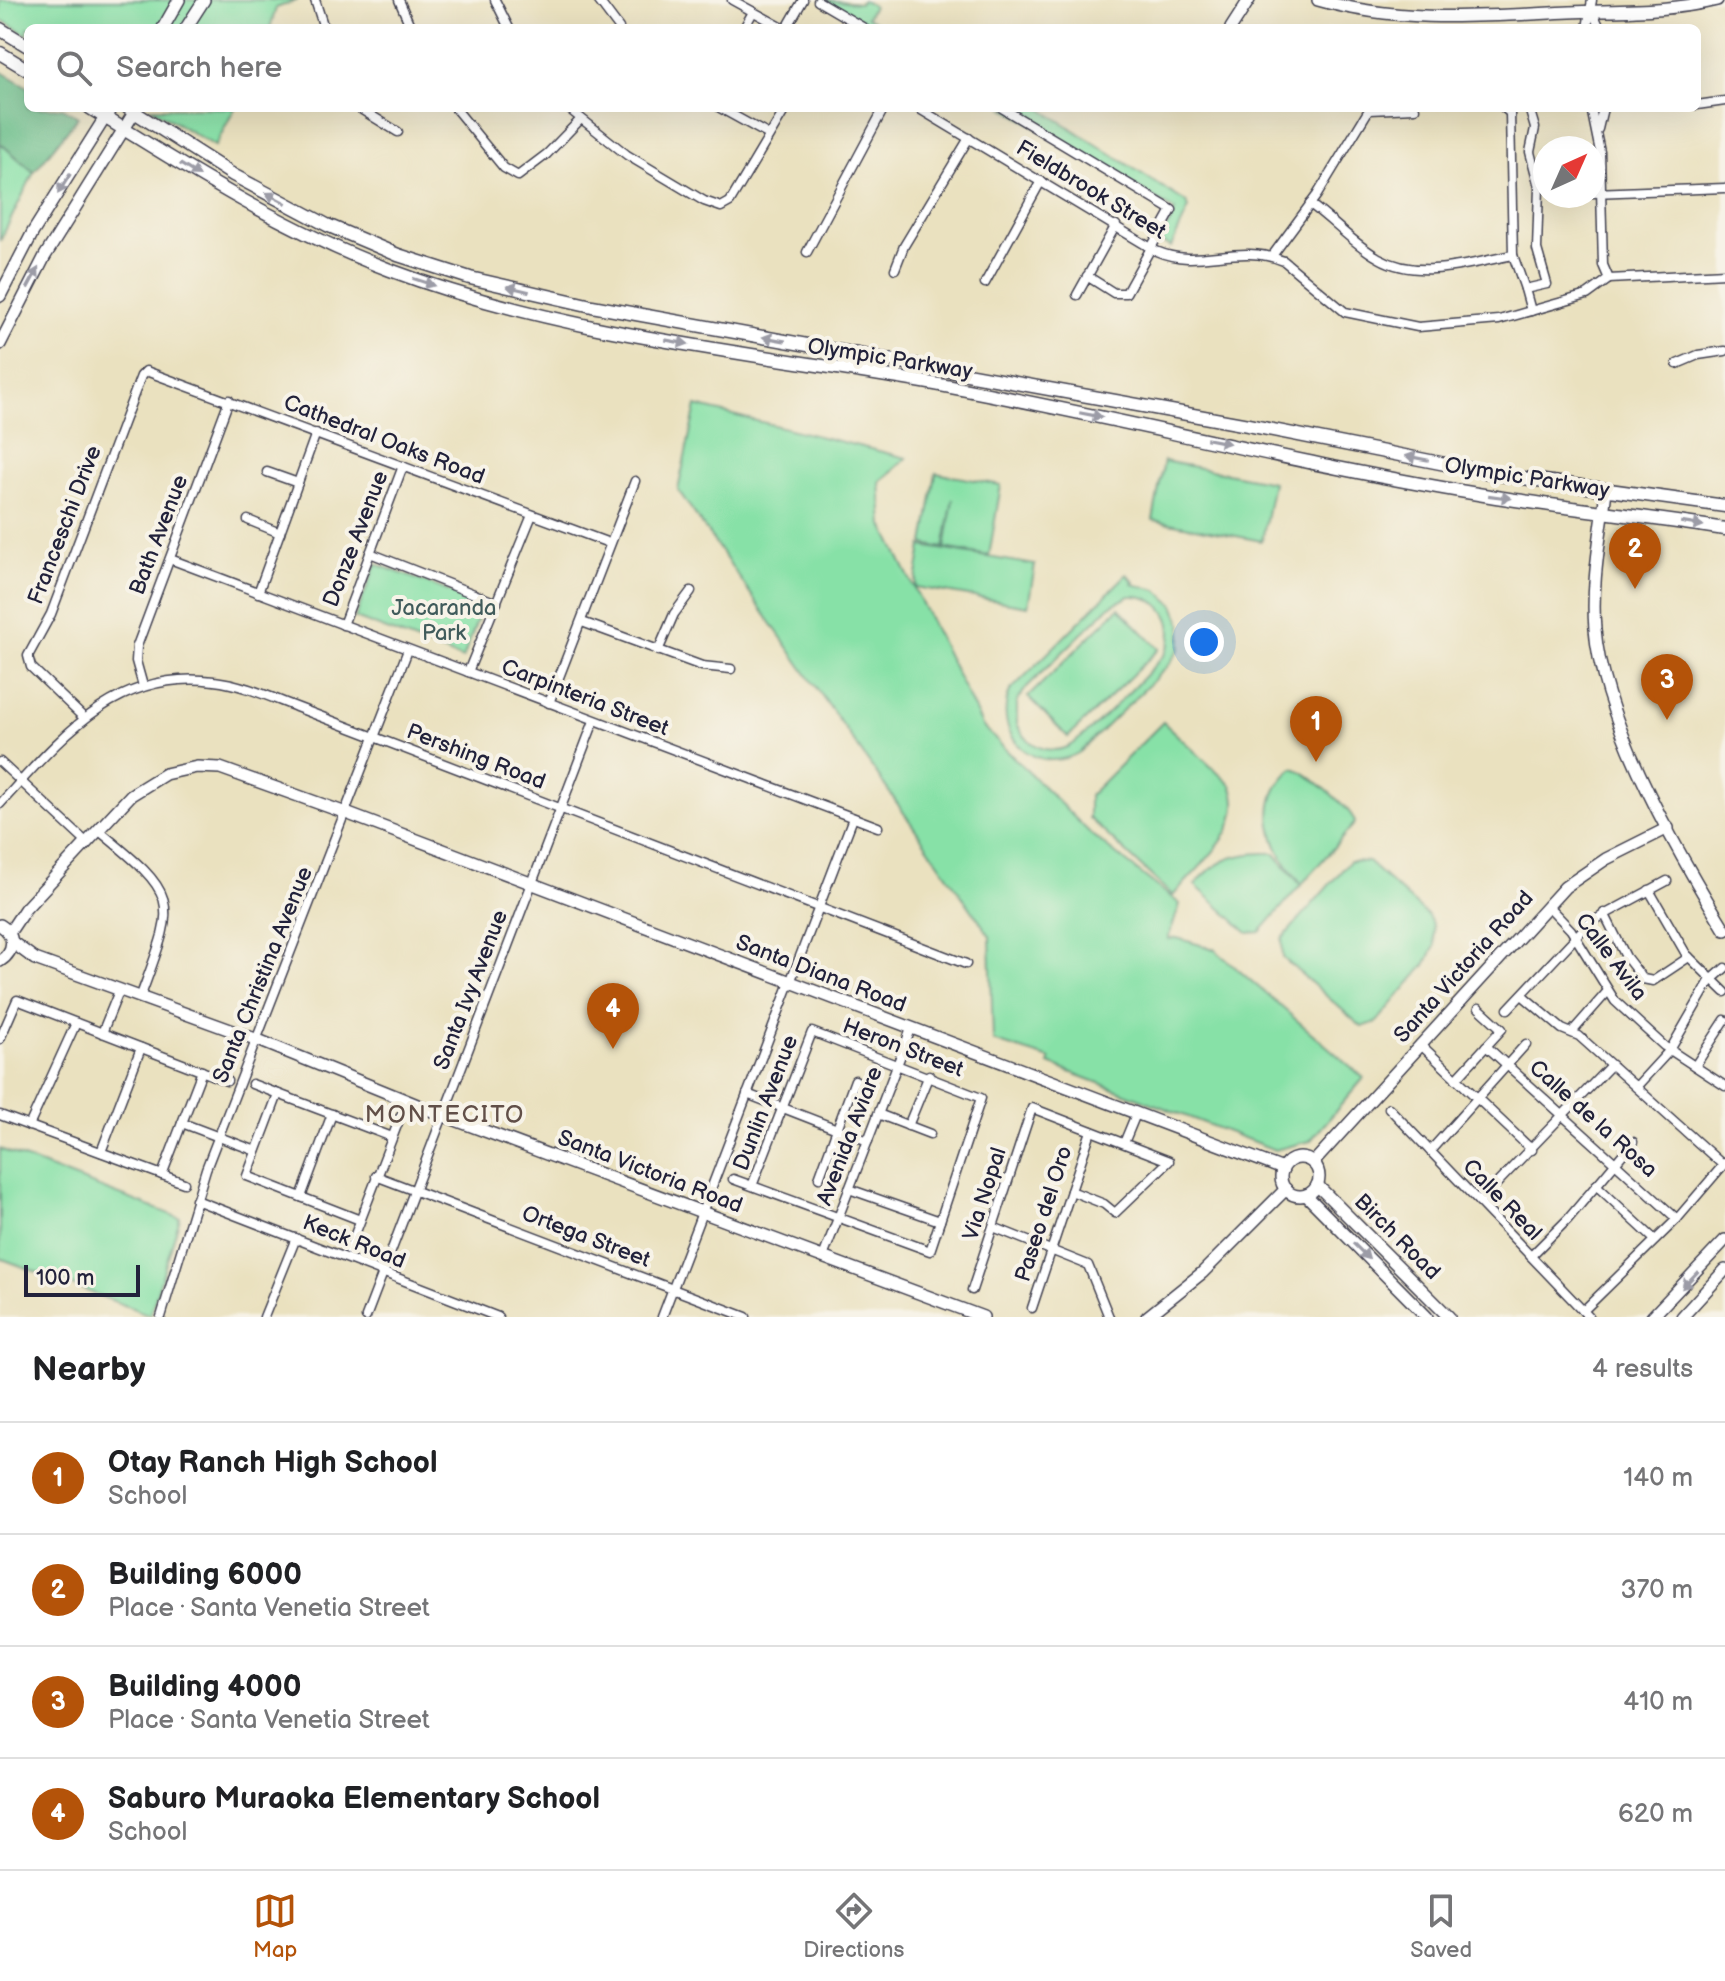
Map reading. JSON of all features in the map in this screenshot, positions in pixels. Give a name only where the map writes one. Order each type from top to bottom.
[{"type":"main road","points":[[0,29],[24,44]]},
{"type":"main road","points":[[0,53],[24,68]]},
{"type":"main road","name":"Olympic Parkway","points":[[108,112],[124,129],[271,219],[392,271],[467,296],[590,326],[785,362],[948,387],[1496,497],[1725,529]]},
{"type":"main road","name":"Olympic Parkway","points":[[138,112],[233,175],[327,225],[398,255],[470,278],[592,306],[1144,406],[1501,475],[1725,506]]},
{"type":"main road","points":[[1141,426],[1144,406]]},
{"type":"street","points":[[165,24],[179,0]]},
{"type":"street","points":[[189,24],[204,0]]},
{"type":"street","points":[[315,0],[323,24]]},
{"type":"street","points":[[399,0],[409,24]]},
{"type":"street","points":[[495,0],[507,24]]},
{"type":"street","points":[[598,0],[616,24]]},
{"type":"street","points":[[732,0],[777,24]]},
{"type":"street","points":[[788,24],[803,0]]},
{"type":"street","points":[[1234,24],[1249,0]]},
{"type":"street","points":[[1318,0],[1356,10],[1433,18],[1592,6],[1651,10],[1717,0]]},
{"type":"street","points":[[818,1],[852,24]]},
{"type":"street","points":[[746,24],[753,12]]},
{"type":"street","points":[[1701,104],[1725,101]]},
{"type":"street","points":[[0,296],[33,232],[108,112]]},
{"type":"street","points":[[0,344],[45,256],[132,112]]},
{"type":"street","points":[[366,112],[398,132]]},
{"type":"street","points":[[458,112],[504,168],[518,176],[552,150],[580,120]]},
{"type":"street","points":[[572,112],[627,155],[704,201],[721,207],[730,202],[783,112]]},
{"type":"street","points":[[727,112],[769,135]]},
{"type":"street","points":[[807,252],[882,112]]},
{"type":"street","name":"Fieldbrook Street","points":[[925,112],[1168,256],[1201,259],[1233,252],[1272,256],[1284,261],[1345,312],[1418,327],[1481,324],[1587,295],[1609,279]]},
{"type":"street","points":[[1009,112],[1169,206],[1171,215],[1126,293],[1114,293],[1087,276]]},
{"type":"street","points":[[1272,256],[1310,204],[1368,112]]},
{"type":"street","points":[[1509,112],[1513,255],[1531,311]]},
{"type":"street","points":[[1530,112],[1535,128],[1533,136]]},
{"type":"street","points":[[1592,112],[1598,130]]},
{"type":"street","points":[[1598,136],[1602,112]]},
{"type":"street","points":[[895,269],[904,246],[969,138]]},
{"type":"street","points":[[1533,138],[1530,152],[1533,161]]},
{"type":"street","points":[[985,283],[1041,181]]},
{"type":"street","points":[[1605,193],[1725,188]]},
{"type":"street","points":[[1310,204],[1379,258],[1404,268],[1444,268],[1513,255]]},
{"type":"street","points":[[1525,289],[1547,284],[1537,249],[1540,208]]},
{"type":"street","points":[[1598,208],[1603,265],[1609,279],[1725,273]]},
{"type":"street","points":[[1077,295],[1116,225]]},
{"type":"street","points":[[1677,364],[1698,355],[1725,351]]},
{"type":"street","name":"Cathedral Oaks Road","points":[[146,371],[609,543]]},
{"type":"street","name":"Franceschi Drive","points":[[83,717],[31,667],[28,656],[51,614],[141,376],[146,371]]},
{"type":"street","name":"Bath Avenue","points":[[143,686],[136,661],[137,646],[229,400]]},
{"type":"street","points":[[258,593],[316,433]]},
{"type":"street","name":"Donze Avenue","points":[[343,625],[403,466]]},
{"type":"street","points":[[267,472],[298,483]]},
{"type":"street","points":[[549,703],[635,481]]},
{"type":"street","points":[[1606,490],[1594,585],[1598,653],[1609,700],[1668,828],[1725,930]]},
{"type":"street","points":[[468,672],[532,515]]},
{"type":"street","points":[[248,520],[280,533]]},
{"type":"street","points":[[370,553],[497,603]]},
{"type":"street","name":"Carpinteria Street","points":[[170,559],[878,827]]},
{"type":"street","points":[[658,651],[674,614],[691,591]]},
{"type":"street","points":[[582,622],[702,666],[731,669]]},
{"type":"street","name":"Santa Christina Avenue","points":[[161,1317],[219,1136],[408,650]]},
{"type":"street","name":"Pershing Road","points":[[0,804],[83,717],[120,693],[185,679],[235,685],[966,964]]},
{"type":"street","name":"Santa Ivy Avenue","points":[[366,1317],[412,1190],[594,721]]},
{"type":"street","points":[[0,762],[86,842]]},
{"type":"street","name":"Santa Diana Road","points":[[4,958],[5,931],[86,842],[142,787],[165,774],[197,767],[242,774],[1283,1169]]},
{"type":"street","points":[[662,1317],[853,818]]},
{"type":"street","name":"Santa Victoria Road","points":[[1313,1163],[1547,905],[1580,875],[1668,828]]},
{"type":"street","points":[[98,830],[148,874],[165,896],[166,924],[140,998]]},
{"type":"street","points":[[1508,1009],[1575,936],[1604,913],[1667,881]]},
{"type":"street","points":[[1649,890],[1689,957],[1710,981],[1725,992]]},
{"type":"street","name":"Calle Avila","points":[[1547,905],[1575,936],[1608,991],[1670,1050],[1725,1086]]},
{"type":"street","points":[[1604,913],[1626,957],[1643,979],[1653,981],[1689,957]]},
{"type":"street","name":"Santa Victoria Road","points":[[5,931],[35,959]]},
{"type":"street","name":"Santa Victoria Road","points":[[4,958],[35,959],[258,1040],[442,1115],[983,1317]]},
{"type":"street","points":[[1636,1087],[1670,1050],[1710,981],[1725,968]]},
{"type":"street","points":[[102,1033],[119,991]]},
{"type":"street","points":[[1572,1032],[1608,991]]},
{"type":"street","points":[[1522,995],[1548,1019],[1572,1032],[1724,1164],[1677,1219],[1586,1314]]},
{"type":"street","points":[[0,1039],[17,1000],[227,1081]]},
{"type":"street","points":[[1456,1079],[1502,1029],[1479,1008]]},
{"type":"street","points":[[1695,1066],[1725,1020]]},
{"type":"street","points":[[29,1126],[76,1023]]},
{"type":"street","name":"Avenida Aviare","points":[[823,1257],[911,1029]]},
{"type":"street","name":"Heron Street","points":[[812,1032],[929,1075],[981,1098],[940,1221]]},
{"type":"street","name":"Dunlin Avenue","points":[[752,1186],[812,1032]]},
{"type":"street","points":[[1420,1044],[1532,1150]]},
{"type":"street","points":[[1430,1151],[1526,1044]]},
{"type":"street","name":"Calle de la Rosa","points":[[1486,1046],[1677,1219]]},
{"type":"street","points":[[101,1152],[141,1048]]},
{"type":"street","points":[[1479,1202],[1611,1065]]},
{"type":"street","points":[[162,1175],[202,1071]]},
{"type":"street","points":[[908,1126],[929,1075]]},
{"type":"street","points":[[819,1178],[855,1080]]},
{"type":"street","points":[[252,1084],[392,1137]]},
{"type":"street","points":[[278,1094],[247,1176],[360,1220]]},
{"type":"street","points":[[747,1094],[868,1141]]},
{"type":"street","name":"Via Nopal","points":[[972,1290],[1032,1108],[1091,1131]]},
{"type":"street","name":"Calle Real","points":[[1389,1108],[1586,1314]]},
{"type":"street","points":[[301,1197],[332,1114]]},
{"type":"street","points":[[878,1114],[930,1134]]},
{"type":"street","points":[[1124,1143],[1136,1114]]},
{"type":"street","points":[[0,1115],[184,1183]]},
{"type":"street","points":[[349,1250],[401,1115]]},
{"type":"street","points":[[182,1123],[256,1151]]},
{"type":"street","points":[[1071,1191],[1104,1204],[1115,1213],[1169,1161],[1091,1131]]},
{"type":"street","name":"Paseo del Oro","points":[[1032,1308],[1091,1131]]},
{"type":"street","points":[[1531,1256],[1633,1142]]},
{"type":"street","points":[[1296,1158],[1313,1163],[1319,1174],[1317,1185],[1306,1195],[1295,1195],[1286,1189],[1282,1180],[1283,1169],[1296,1158]]},
{"type":"street","name":"Ortega Street","points":[[376,1176],[746,1317]]},
{"type":"street","points":[[733,1179],[930,1251],[940,1221],[849,1189]]},
{"type":"street","name":"Birch Road","points":[[1317,1185],[1449,1317]]},
{"type":"street","points":[[1596,1185],[1655,1240]]},
{"type":"street","points":[[1147,1317],[1202,1273],[1286,1189]]},
{"type":"street","name":"Birch Road","points":[[1306,1195],[1427,1317]]},
{"type":"street","name":"Keck Road","points":[[196,1200],[498,1317]]},
{"type":"street","points":[[993,1227],[1088,1265],[1109,1317]]},
{"type":"street","points":[[264,1317],[296,1238]]},
{"type":"street","points":[[1652,1317],[1725,1240]]},
{"type":"street","points":[[1682,1317],[1725,1270]]},
{"type":"street","points":[[1394,1283],[1404,1273]]},
{"type":"street","points":[[467,1317],[470,1307]]},
{"type":"green space","points":[[0,0],[298,0],[276,8],[271,24],[24,24],[24,33],[0,19]]},
{"type":"green space","points":[[824,0],[859,3],[863,0],[873,6],[867,17],[879,24],[864,24]]},
{"type":"green space","points":[[0,71],[24,85],[24,112],[70,112],[78,117],[34,172],[0,143]]},
{"type":"green space","points":[[158,112],[233,112],[215,146]]},
{"type":"green space","points":[[1012,112],[1046,112],[1187,203],[1189,208],[1171,247],[1160,242],[1175,211]]},
{"type":"green space","points":[[0,143],[34,172],[0,241]]},
{"type":"green space","points":[[696,406],[907,458],[880,482],[883,525],[983,727],[1093,836],[1180,904],[1168,939],[1177,938],[1214,949],[1364,1078],[1310,1141],[1275,1150],[1049,1064],[1050,1059],[993,1041],[990,936],[678,490]]},
{"type":"green space","points":[[1164,461],[1273,482],[1262,541],[1153,520]]},
{"type":"green space","points":[[936,473],[1001,485],[989,556],[945,548],[953,499],[944,548],[924,544]]},
{"type":"green space","points":[[922,546],[1035,565],[1028,606],[915,587]]},
{"type":"green space","name":"Jacaranda Park","points":[[376,564],[483,604],[463,659],[355,618]]},
{"type":"green space","points":[[1127,574],[1134,582],[1132,584],[1157,590],[1174,605],[1182,625],[1180,648],[1168,666],[1080,752],[1064,759],[1048,760],[1022,748],[1012,737],[1007,723],[1010,691]],"holes":[[[1130,596],[1142,597],[1160,606],[1170,623],[1171,633],[1165,654],[1078,740],[1053,750],[1032,743],[1017,724],[1017,701],[1027,687],[1110,606]]]},
{"type":"green space","points":[[1119,608],[1159,649],[1068,737],[1028,697]]},
{"type":"green space","points":[[1163,722],[1231,785],[1235,801],[1228,831],[1173,896],[1089,818],[1089,796]]},
{"type":"green space","points":[[1293,768],[1328,792],[1346,809],[1355,823],[1302,884],[1282,857],[1271,827],[1273,796]]},
{"type":"green space","points":[[1274,853],[1301,885],[1260,932],[1248,933],[1195,885],[1209,870],[1224,861]]},
{"type":"green space","points":[[1350,861],[1368,862],[1428,916],[1433,925],[1435,946],[1425,965],[1377,1022],[1362,1027],[1283,958],[1282,939]]},
{"type":"green space","points":[[0,1149],[180,1218],[150,1315],[0,1258]]},
{"type":"place","name":"Building 6000","points":[[1635,589]]},
{"type":"place","name":"Building 4000","points":[[1667,720]]},
{"type":"place","name":"Otay Ranch High School","points":[[1316,762]]},
{"type":"place","name":"Saburo Muraoka Elementary School","points":[[613,1049]]},
{"type":"district","name":"MONTECITO","points":[[445,1114]]}]
